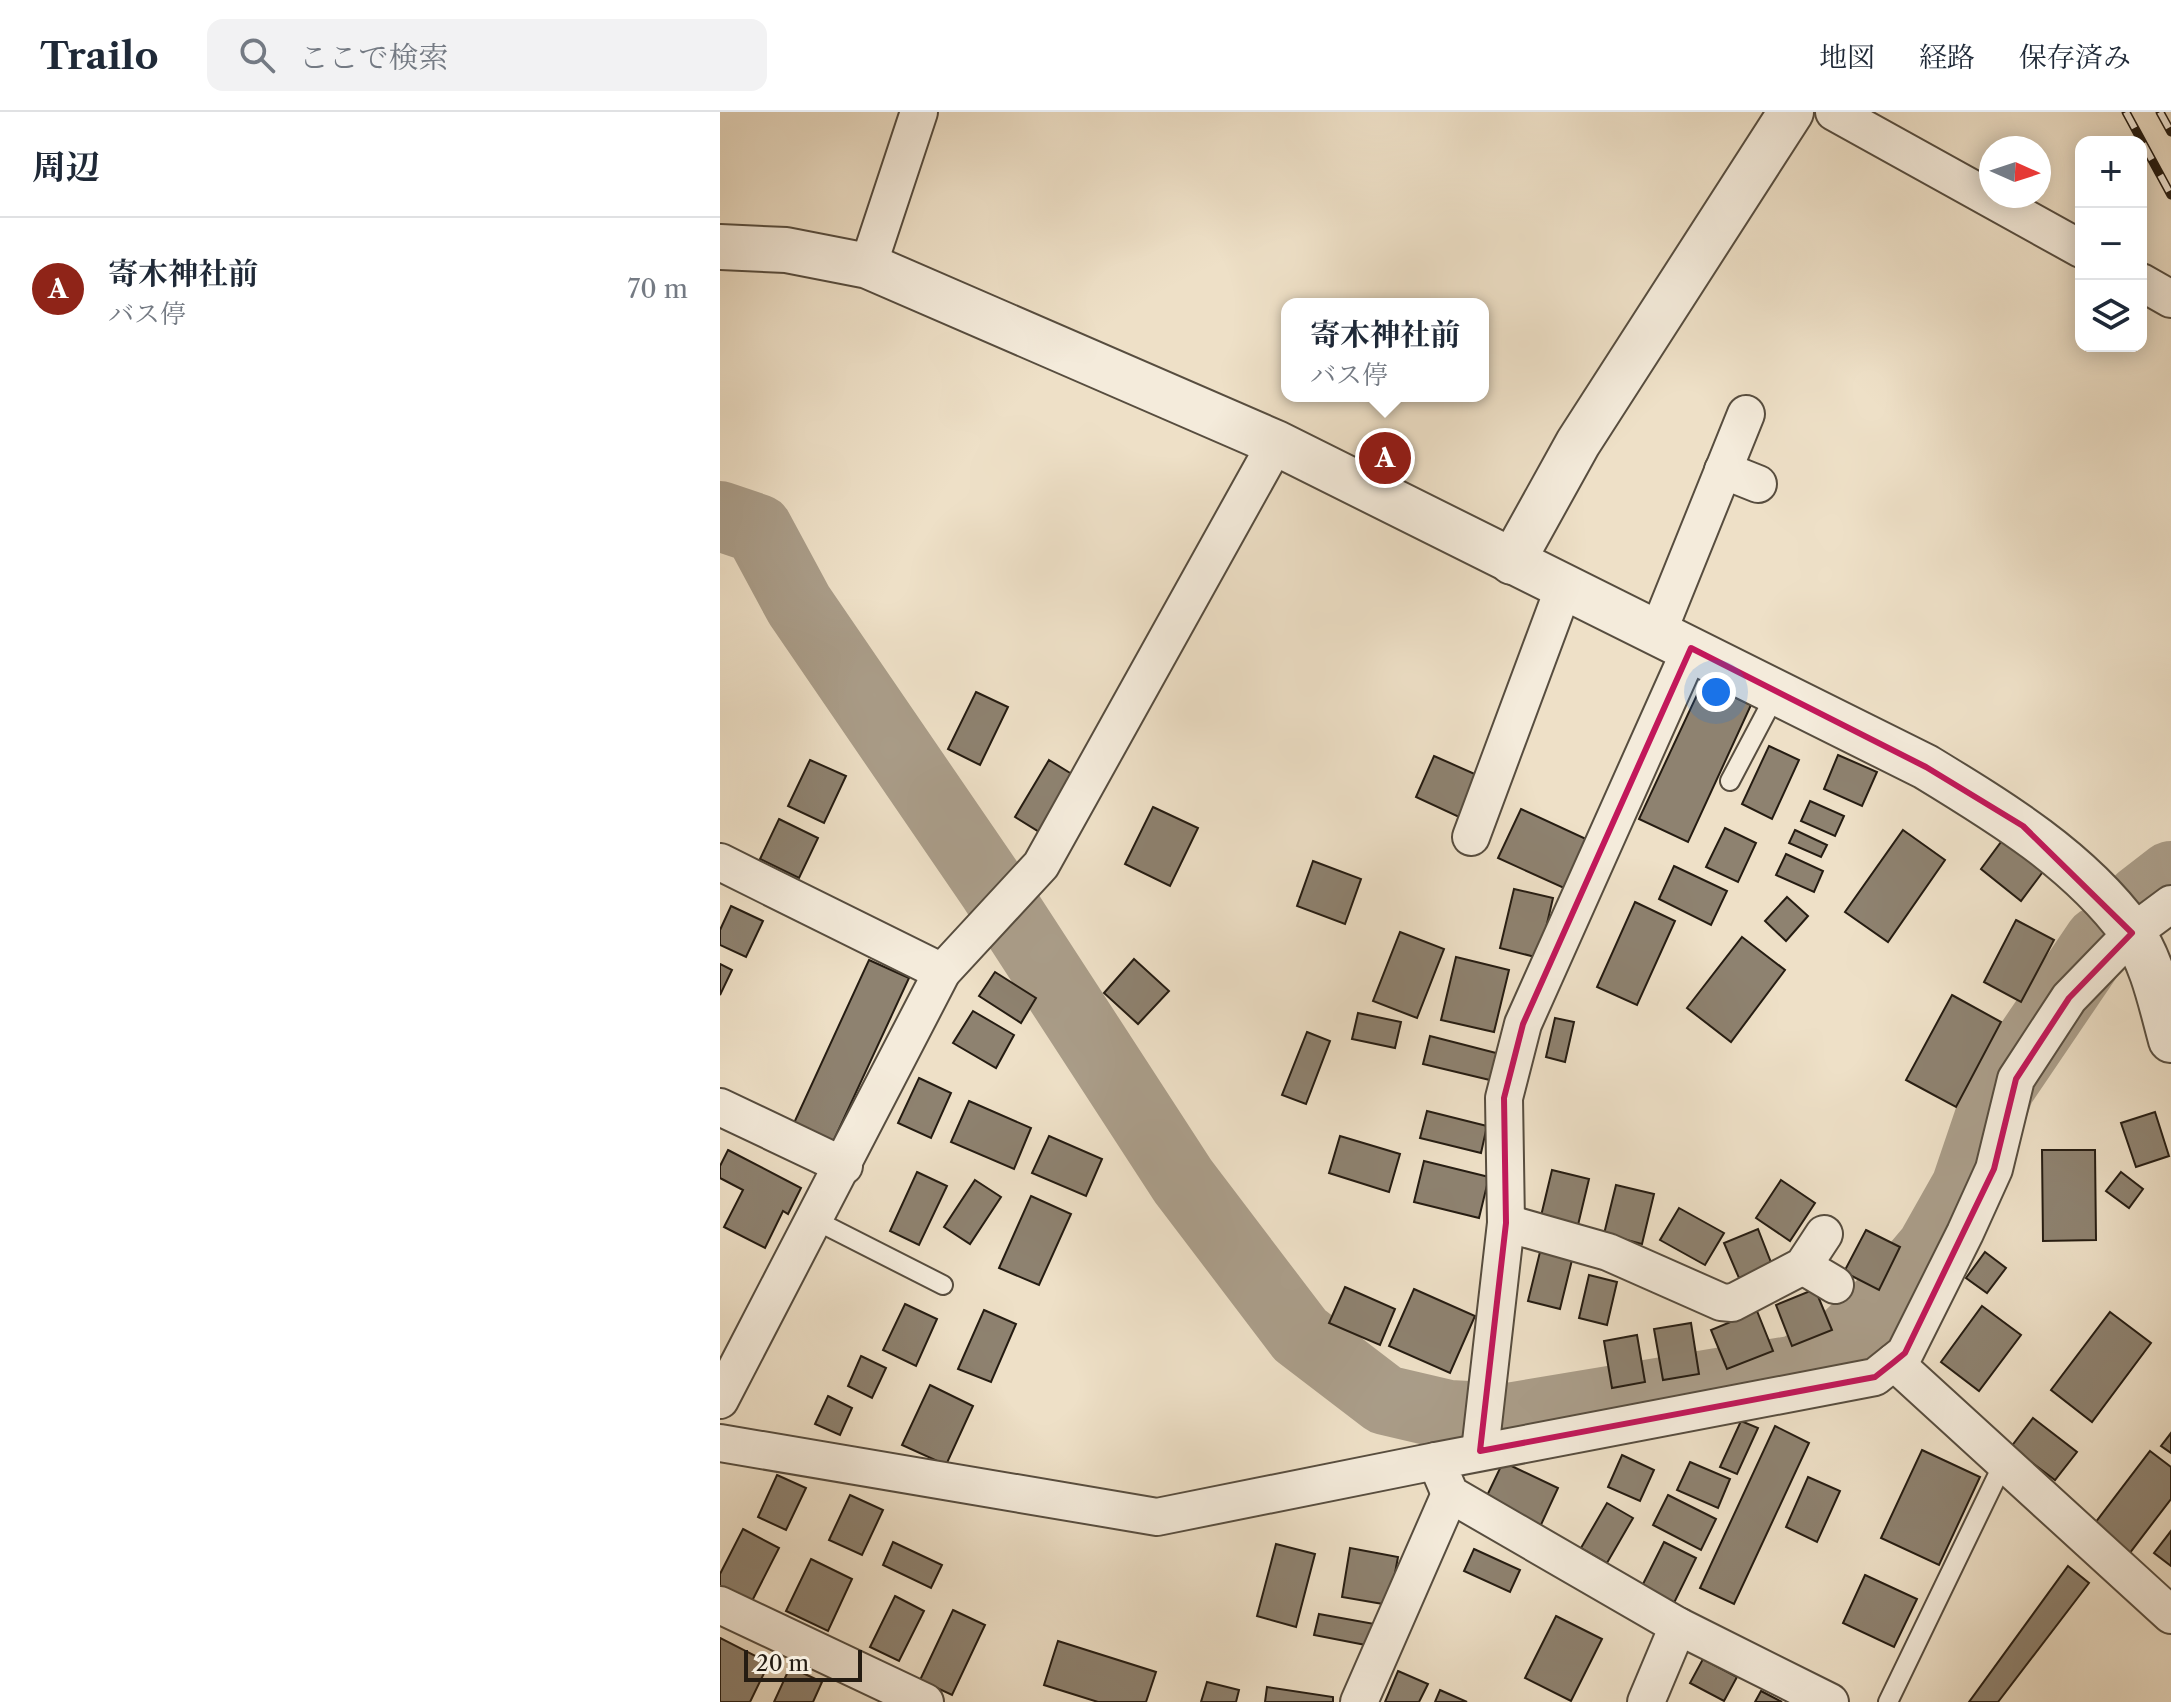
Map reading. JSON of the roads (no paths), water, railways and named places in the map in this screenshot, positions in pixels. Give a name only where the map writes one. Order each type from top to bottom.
[{"type":"street","points":[[868,266],[919,112]]},
{"type":"street","points":[[1512,562],[1578,443],[1791,112]]},
{"type":"street","points":[[1834,112],[2075,246]]},
{"type":"street","points":[[720,247],[786,250],[868,266],[1276,443],[1926,767],[2023,826],[2098,894],[2132,933],[2156,983],[2171,1040]]},
{"type":"street","points":[[2147,285],[2171,299]]},
{"type":"street","points":[[1480,1451],[1506,1223],[1504,1098],[1523,1024],[1674,640],[1723,470],[1746,414]]},
{"type":"street","points":[[720,1400],[942,972],[1041,865],[1276,443]]},
{"type":"street","points":[[1723,470],[1758,484]]},
{"type":"street","points":[[1471,837],[1564,587]]},
{"type":"street","points":[[720,862],[942,972]]},
{"type":"street","points":[[720,1443],[1157,1517],[1480,1451],[1875,1377],[1905,1353],[1994,1169],[2016,1079],[2069,998],[2132,933],[2171,904]]},
{"type":"street","points":[[720,1107],[844,1166]]},
{"type":"street","points":[[1506,1223],[1608,1252],[1647,1282],[1732,1303],[1803,1266],[1824,1234]]},
{"type":"street","points":[[1803,1266],[1835,1285]]},
{"type":"street","points":[[1894,1362],[2171,1615]]},
{"type":"street","points":[[1436,1461],[1450,1494],[1678,1626],[1830,1702]]},
{"type":"street","points":[[1359,1702],[1450,1494]]},
{"type":"street","points":[[720,1605],[925,1702]]},
{"type":"street","points":[[1646,1702],[1678,1626]]},
{"type":"lane","points":[[1730,781],[1777,692]]},
{"type":"lane","points":[[815,1220],[943,1285]]},
{"type":"lane","points":[[1888,1702],[2004,1462]]},
{"type":"waterway","points":[[720,516],[758,529],[799,605],[992,887],[1183,1181],[1300,1335],[1385,1400],[1449,1415],[1508,1418],[1797,1370],[1844,1341],[1892,1295],[1931,1249],[1966,1187],[2000,1087],[2099,941]]},
{"type":"waterway","points":[[2140,900],[2171,876]]},
{"type":"railway","points":[[2126,112],[2171,195]]},
{"type":"railway","points":[[2160,112],[2171,132]]},
{"type":"place","name":"寄木神社前","points":[[1385,458]]}]
